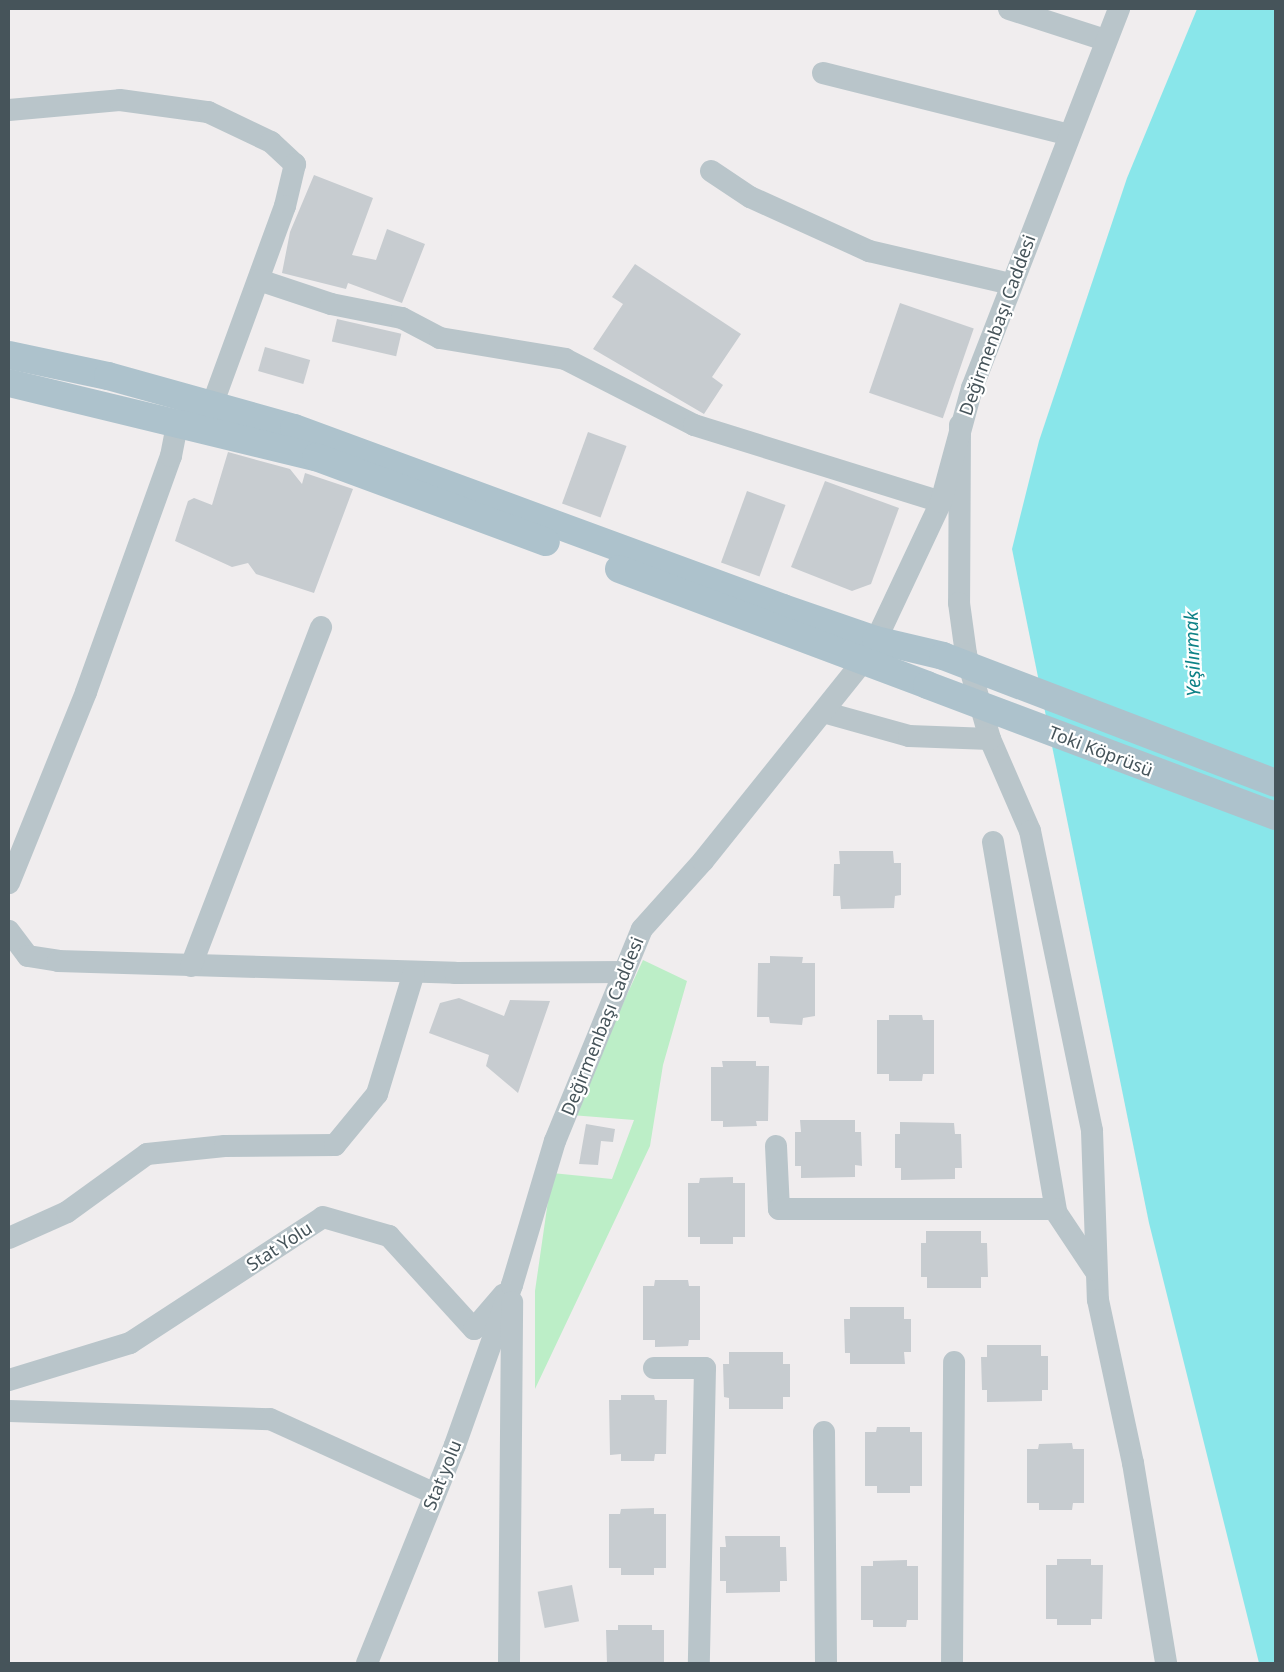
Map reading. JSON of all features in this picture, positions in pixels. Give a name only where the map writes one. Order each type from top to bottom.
[{"type":"main road","points":[[9,355],[212,405],[294,428],[870,650]]},
{"type":"main road","points":[[9,383],[178,421],[316,457],[870,650],[943,656],[1275,783]]},
{"type":"main road","name":"Toki Köprüsü","points":[[870,650],[927,685],[1275,816]]},
{"type":"street","points":[[1009,9],[1105,40]]},
{"type":"street","name":"Değirmenbaşı Caddesi","points":[[512,1285],[555,1141],[642,929],[703,861],[823,712],[870,650],[941,502],[960,425],[1011,284],[1105,40],[1119,9]]},
{"type":"street","points":[[823,73],[1069,135]]},
{"type":"street","points":[[9,110],[120,100],[208,112],[271,142],[295,164],[259,280],[212,405]]},
{"type":"street","points":[[711,171],[750,196],[869,251],[1011,284]]},
{"type":"street","points":[[259,280],[331,304],[402,318],[440,338],[565,359],[694,425],[941,502]]},
{"type":"street","points":[[9,883],[86,692],[171,456],[178,421]]},
{"type":"street","points":[[960,425],[959,603],[966,654],[990,739],[1030,831],[1090,1122],[1094,1268],[1166,1663]]},
{"type":"street","points":[[191,966],[321,628]]},
{"type":"street","points":[[823,712],[909,736],[990,739]]},
{"type":"street","points":[[993,842],[1055,1209],[1094,1268]]},
{"type":"street","points":[[9,931],[28,956],[58,961],[414,972],[624,972]]},
{"type":"street","points":[[9,1238],[67,1212],[147,1154],[225,1146],[335,1145],[377,1094],[414,972]]},
{"type":"street","points":[[776,1146],[779,1209],[1055,1209]]},
{"type":"street","name":"Stat Yolu","points":[[9,1380],[130,1343],[323,1218],[389,1236],[474,1329],[512,1285]]},
{"type":"street","points":[[509,1663],[512,1285]]},
{"type":"street","name":"Stat yolu","points":[[367,1663],[435,1494],[512,1285]]},
{"type":"street","points":[[952,1663],[954,1362]]},
{"type":"street","points":[[654,1368],[705,1368],[699,1663]]},
{"type":"street","points":[[9,1411],[270,1419],[435,1494]]},
{"type":"street","points":[[824,1432],[826,1663]]},
{"type":"green space","points":[[643,960],[687,981],[663,1065],[650,1146],[535,1389],[535,1291],[552,1173],[612,1179],[634,1120],[571,1115]]},
{"type":"water","name":"Yeşilırmak","points":[[1197,9],[1275,9],[1275,1663],[1259,1663],[1149,1223],[1012,549],[1039,441],[1127,178]]},
{"type":"building","points":[[314,175],[373,198],[352,255],[376,260],[387,229],[425,244],[402,303],[348,283],[346,289],[282,273],[290,232]]},
{"type":"building","points":[[635,264],[741,334],[712,377],[723,385],[704,414],[593,349],[623,304],[612,297]]},
{"type":"building","points":[[900,303],[974,328],[943,418],[869,393]]},
{"type":"building","points":[[337,319],[401,334],[396,356],[332,341]]},
{"type":"building","points":[[265,347],[310,360],[303,384],[258,371]]},
{"type":"building","points":[[588,432],[627,446],[601,517],[562,503]]},
{"type":"building","points":[[228,452],[290,469],[302,484],[305,473],[353,489],[314,593],[256,574],[248,563],[232,567],[175,541],[188,501],[194,498],[212,505]]},
{"type":"building","points":[[825,481],[899,508],[871,584],[852,591],[791,567]]},
{"type":"building","points":[[747,491],[786,505],[760,576],[721,562]]},
{"type":"building","points":[[839,851],[893,851],[894,863],[901,863],[901,895],[895,896],[894,908],[841,909],[840,896],[833,896],[834,864],[840,864]]},
{"type":"building","points":[[770,956],[803,957],[802,963],[815,963],[815,1016],[803,1018],[802,1025],[770,1023],[769,1017],[757,1017],[758,963],[770,963]]},
{"type":"building","points":[[459,998],[504,1016],[510,1000],[550,1001],[518,1093],[486,1066],[489,1055],[429,1033],[440,1003]]},
{"type":"building","points":[[889,1015],[922,1015],[923,1020],[934,1020],[934,1074],[923,1074],[922,1081],[889,1081],[889,1074],[877,1074],[877,1020],[889,1020]]},
{"type":"building","points":[[722,1061],[756,1061],[756,1066],[769,1066],[768,1121],[756,1121],[757,1126],[723,1127],[723,1121],[711,1121],[711,1067],[723,1067]]},
{"type":"building","points":[[800,1120],[855,1120],[855,1132],[861,1132],[862,1166],[855,1165],[855,1177],[801,1178],[801,1166],[795,1166],[795,1132],[801,1132]]},
{"type":"building","points":[[900,1122],[954,1123],[955,1134],[961,1134],[962,1168],[955,1168],[955,1179],[901,1180],[901,1168],[895,1168],[895,1134],[900,1134]]},
{"type":"building","points":[[586,1124],[615,1129],[613,1142],[601,1141],[598,1165],[579,1164]]},
{"type":"building","points":[[733,1177],[733,1183],[745,1183],[745,1237],[733,1237],[733,1244],[700,1244],[700,1237],[688,1237],[688,1183],[699,1183],[700,1178]]},
{"type":"building","points":[[926,1231],[981,1231],[981,1243],[987,1243],[988,1277],[981,1277],[981,1288],[927,1288],[927,1277],[921,1277],[921,1243],[926,1243]]},
{"type":"building","points":[[655,1280],[688,1280],[689,1286],[700,1286],[700,1340],[689,1340],[688,1346],[655,1347],[655,1340],[643,1340],[643,1286],[654,1286]]},
{"type":"building","points":[[850,1307],[904,1307],[904,1319],[911,1319],[911,1352],[904,1352],[905,1364],[850,1364],[850,1353],[845,1353],[844,1319],[850,1319]]},
{"type":"building","points":[[987,1345],[1041,1345],[1041,1356],[1048,1356],[1048,1390],[1042,1390],[1042,1401],[987,1402],[987,1390],[982,1390],[981,1357],[987,1357]]},
{"type":"building","points":[[729,1352],[783,1352],[783,1364],[790,1364],[790,1397],[783,1397],[783,1409],[729,1409],[729,1398],[724,1397],[723,1364],[729,1364]]},
{"type":"building","points":[[621,1395],[654,1395],[655,1400],[667,1400],[666,1454],[655,1454],[654,1461],[621,1461],[621,1454],[610,1455],[609,1400],[621,1400]]},
{"type":"building","points":[[877,1427],[910,1427],[910,1432],[922,1432],[922,1486],[910,1486],[910,1493],[877,1493],[877,1486],[865,1486],[865,1432],[876,1432]]},
{"type":"building","points":[[1072,1443],[1073,1449],[1084,1449],[1084,1503],[1073,1503],[1072,1510],[1039,1510],[1039,1503],[1027,1503],[1027,1449],[1038,1449],[1039,1444]]},
{"type":"building","points":[[654,1508],[654,1514],[666,1514],[666,1568],[654,1568],[654,1575],[621,1575],[621,1568],[609,1568],[609,1514],[620,1514],[621,1509]]},
{"type":"building","points":[[725,1536],[780,1536],[780,1547],[786,1547],[787,1581],[780,1581],[780,1592],[726,1593],[726,1581],[720,1581],[720,1547],[726,1547]]},
{"type":"building","points":[[1057,1559],[1091,1559],[1091,1565],[1103,1565],[1102,1619],[1091,1619],[1091,1625],[1057,1625],[1057,1619],[1046,1619],[1046,1565],[1057,1565]]},
{"type":"building","points":[[907,1560],[907,1566],[918,1566],[918,1620],[907,1620],[906,1627],[873,1627],[873,1620],[861,1620],[861,1566],[873,1566],[873,1561]]},
{"type":"building","points":[[572,1585],[579,1621],[545,1628],[538,1592]]},
{"type":"building","points":[[618,1625],[652,1625],[652,1630],[664,1630],[664,1663],[607,1663],[606,1630],[618,1630]]}]
